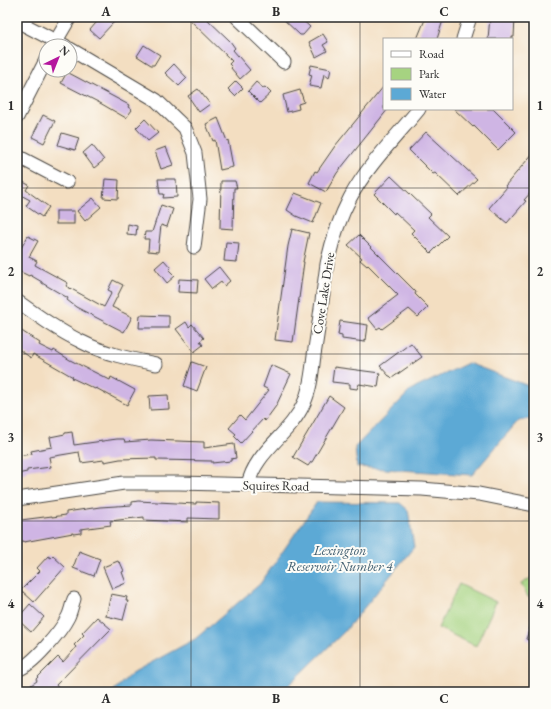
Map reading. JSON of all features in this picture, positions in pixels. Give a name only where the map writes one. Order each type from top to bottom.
[{"type":"street","points":[[61,38],[70,17]]},
{"type":"street","points":[[237,17],[284,62]]},
{"type":"street","points":[[463,38],[470,17]]},
{"type":"street","points":[[17,21],[47,38]]},
{"type":"street","points":[[78,54],[156,100],[185,128],[195,153],[200,199],[194,247]]},
{"type":"street","points":[[17,117],[38,76]]},
{"type":"street","name":"Cove Lake Drive","points":[[248,485],[253,469],[268,449],[292,423],[304,402],[311,375],[330,248],[343,212],[363,177],[418,110]]},
{"type":"street","points":[[17,156],[67,182]]},
{"type":"street","points":[[17,301],[56,328],[82,343],[115,355],[156,364]]},
{"type":"street","name":"Squires Road","points":[[17,499],[124,483],[179,483],[350,487],[456,492],[500,497],[534,505]]},
{"type":"street","points":[[17,670],[26,666],[33,660],[57,633],[70,615],[74,599]]},
{"type":"green space","points":[[534,576],[534,595],[528,597],[521,584]]},
{"type":"green space","points":[[459,584],[496,602],[476,646],[438,628]]},
{"type":"water","points":[[468,363],[534,388],[534,418],[518,421],[472,475],[357,467],[355,447],[411,390]]},
{"type":"water","name":"Lexington Reservoir Number 4","points":[[317,502],[400,503],[408,510],[414,547],[345,631],[282,692],[112,692],[132,673],[195,639],[260,584]]},
{"type":"building","points":[[101,17],[122,17],[113,23],[99,38],[90,30]]},
{"type":"building","points":[[187,17],[205,17],[230,41],[235,48],[233,50],[250,70],[240,79],[229,64],[232,61]]},
{"type":"building","points":[[281,17],[299,17],[310,27],[303,35],[300,35]]},
{"type":"building","points":[[426,17],[444,17],[437,38],[417,38]]},
{"type":"building","points":[[490,17],[515,17],[514,37],[488,38]]},
{"type":"building","points":[[323,34],[328,42],[323,45],[327,51],[316,57],[309,42]]},
{"type":"building","points":[[144,45],[160,55],[154,65],[151,65],[137,56]]},
{"type":"building","points":[[174,64],[187,78],[179,86],[165,73]]},
{"type":"building","points":[[311,65],[331,69],[329,78],[324,74],[321,88],[309,86],[312,75],[309,74]]},
{"type":"building","points":[[64,78],[78,78],[129,105],[128,107],[132,110],[126,118],[61,83]]},
{"type":"building","points":[[236,81],[243,88],[235,96],[228,89]]},
{"type":"building","points":[[256,82],[263,88],[265,87],[271,93],[260,103],[248,91]]},
{"type":"building","points":[[383,87],[383,110],[387,110],[337,173],[326,192],[309,183],[315,171],[317,172],[335,146]]},
{"type":"building","points":[[198,89],[210,104],[199,112],[188,96]]},
{"type":"building","points":[[300,90],[304,102],[298,104],[299,109],[287,112],[283,95]]},
{"type":"building","points":[[455,110],[494,110],[516,132],[498,150],[474,126],[473,127]]},
{"type":"building","points":[[43,115],[55,121],[44,143],[32,137]]},
{"type":"building","points":[[218,118],[227,141],[228,140],[233,167],[220,170],[215,140],[213,141],[206,124]]},
{"type":"building","points":[[145,119],[158,133],[148,141],[136,128]]},
{"type":"building","points":[[426,132],[477,179],[459,196],[435,173],[433,174],[409,150]]},
{"type":"building","points":[[62,133],[79,138],[75,150],[58,145]]},
{"type":"building","points":[[92,145],[104,160],[94,168],[83,153]]},
{"type":"building","points":[[166,147],[173,165],[161,169],[155,151]]},
{"type":"building","points":[[534,152],[534,189],[507,223],[489,208],[507,187],[505,186]]},
{"type":"building","points":[[391,176],[431,214],[428,217],[448,236],[431,253],[411,233],[414,230],[395,212],[394,214],[374,194]]},
{"type":"building","points":[[17,179],[29,185],[26,190],[49,207],[42,217],[26,206],[30,200],[17,193]]},
{"type":"building","points":[[105,179],[119,180],[118,199],[103,198]]},
{"type":"building","points":[[158,179],[176,179],[177,197],[163,198],[164,194],[160,194]]},
{"type":"building","points":[[221,181],[235,181],[237,188],[234,188],[233,229],[220,228]]},
{"type":"building","points":[[295,193],[321,203],[313,223],[296,216],[287,210]]},
{"type":"building","points":[[93,198],[101,207],[85,221],[77,211]]},
{"type":"building","points":[[161,205],[173,209],[167,227],[161,225],[158,252],[148,251],[149,239],[144,239],[145,232],[152,232]]},
{"type":"building","points":[[56,211],[74,211],[74,224],[56,224]]},
{"type":"building","points":[[128,224],[137,226],[136,235],[127,234]]},
{"type":"building","points":[[292,229],[309,233],[303,262],[293,342],[275,340],[288,246]]},
{"type":"building","points":[[359,235],[416,292],[415,294],[428,307],[418,317],[409,309],[382,329],[380,327],[377,329],[368,318],[398,295],[368,265],[367,266],[360,260],[362,258],[348,245]]},
{"type":"building","points":[[28,236],[38,241],[29,257],[37,261],[35,265],[68,283],[66,286],[104,307],[112,292],[108,290],[113,280],[123,285],[112,307],[132,317],[124,332],[76,307],[67,300],[68,298],[30,275],[29,276],[17,270],[17,246],[21,248]]},
{"type":"building","points":[[226,242],[239,243],[237,262],[224,261]]},
{"type":"building","points":[[164,260],[171,268],[169,270],[175,276],[167,283],[155,268]]},
{"type":"building","points":[[219,267],[230,281],[224,286],[221,282],[212,289],[204,279]]},
{"type":"building","points":[[179,279],[198,280],[197,293],[178,292]]},
{"type":"building","points":[[140,315],[169,316],[169,328],[139,328]]},
{"type":"building","points":[[340,321],[368,325],[365,342],[342,339],[342,336],[338,335]]},
{"type":"building","points":[[186,322],[189,327],[192,324],[204,338],[200,341],[203,345],[194,352],[176,329]]},
{"type":"building","points":[[17,328],[40,343],[39,345],[53,352],[54,350],[70,360],[110,380],[111,377],[135,390],[127,405],[96,388],[95,389],[72,378],[73,377],[33,354],[31,358],[17,348]]},
{"type":"building","points":[[411,343],[422,357],[392,378],[380,366]]},
{"type":"building","points":[[192,362],[206,367],[197,391],[184,386]]},
{"type":"building","points":[[271,365],[291,374],[276,406],[265,421],[263,419],[241,443],[234,436],[236,434],[229,428],[240,415],[245,420],[269,390],[263,387]]},
{"type":"building","points":[[334,367],[380,373],[378,387],[359,384],[357,389],[350,388],[350,384],[332,382]]},
{"type":"building","points":[[168,395],[169,409],[150,410],[149,396]]},
{"type":"building","points":[[329,396],[344,407],[312,462],[308,466],[293,457]]},
{"type":"building","points":[[72,432],[74,445],[117,439],[124,439],[125,442],[151,440],[204,442],[204,448],[234,444],[236,458],[231,459],[231,461],[212,463],[212,461],[156,460],[156,458],[120,459],[104,462],[104,460],[81,463],[79,452],[49,457],[51,467],[27,470],[27,472],[17,474],[17,456],[32,454],[31,451],[52,447],[50,437]]},
{"type":"building","points":[[132,502],[196,504],[196,502],[219,503],[219,519],[188,518],[188,522],[144,520],[144,517],[110,521],[111,525],[81,529],[81,533],[17,542],[17,521],[66,515],[66,512],[100,507],[132,505]]},
{"type":"building","points":[[79,551],[100,559],[94,576],[73,568]]},
{"type":"building","points":[[48,556],[51,558],[53,556],[65,567],[34,602],[21,590],[40,571],[37,568]]},
{"type":"building","points":[[118,561],[119,563],[120,562],[124,571],[122,572],[126,583],[112,589],[103,567]]},
{"type":"building","points":[[111,594],[127,597],[126,601],[128,601],[123,620],[106,616]]},
{"type":"building","points":[[30,604],[44,617],[31,632],[17,619]]},
{"type":"building","points":[[97,617],[111,629],[56,685],[61,692],[30,692],[31,685],[37,681],[36,679],[58,657],[63,662],[73,651],[76,647],[74,645],[84,635],[82,633]]},
{"type":"building","points":[[534,619],[534,642],[526,639]]}]
